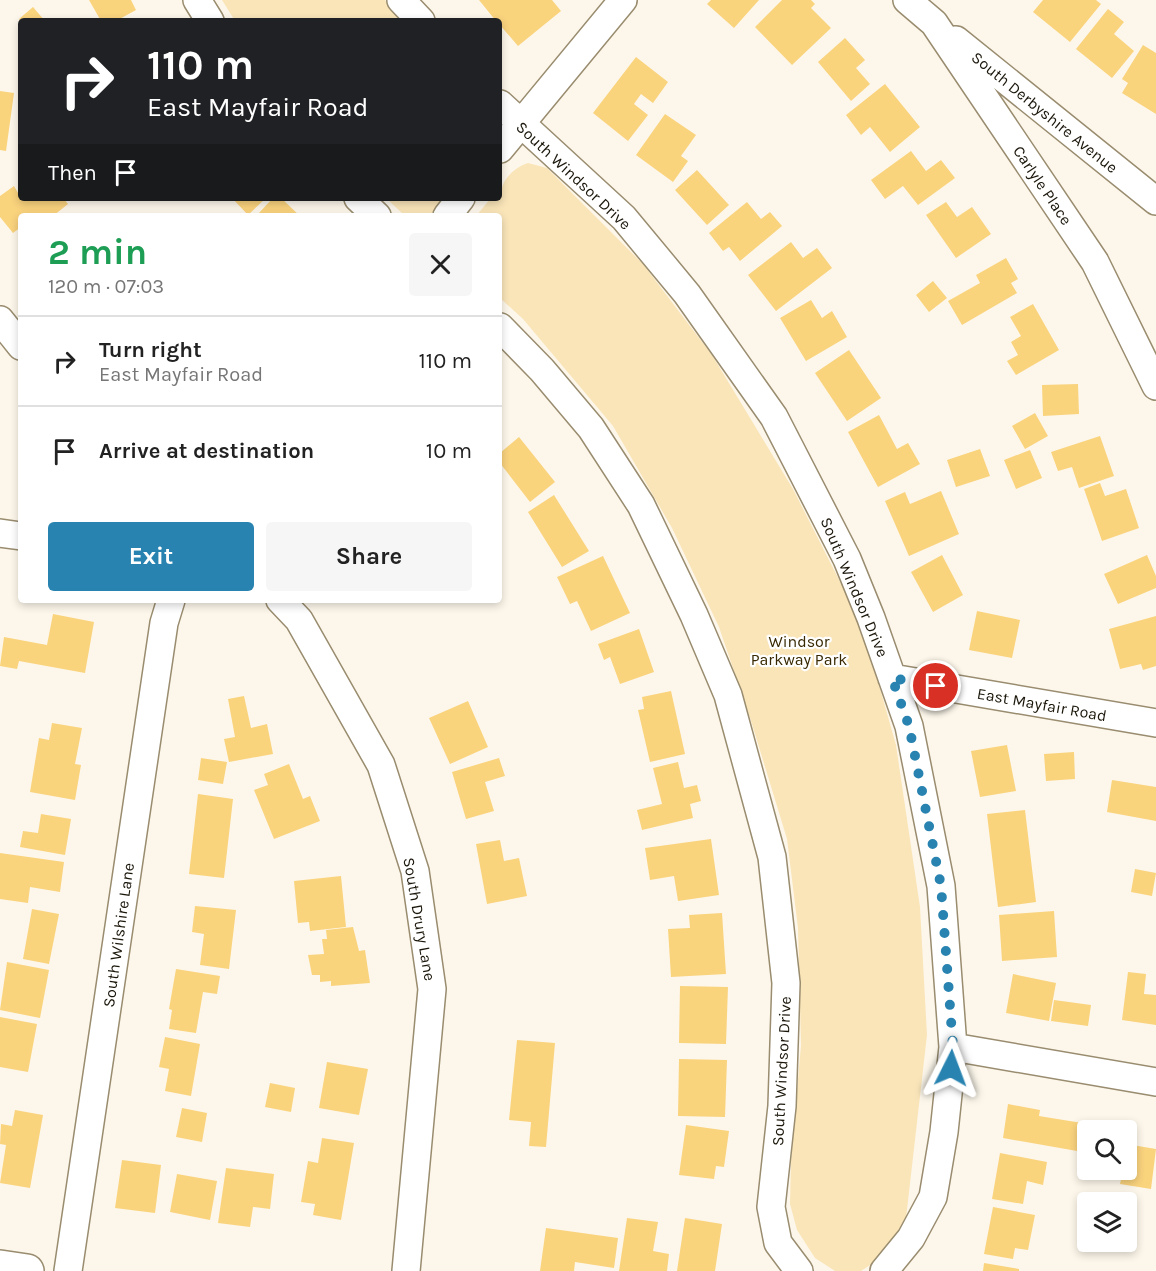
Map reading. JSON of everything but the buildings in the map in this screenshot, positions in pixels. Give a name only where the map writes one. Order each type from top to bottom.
[{"type":"main road","points":[[0,1267],[27,1271]]},
{"type":"street","points":[[197,0],[208,18]]},
{"type":"street","points":[[401,0],[418,18]]},
{"type":"street","points":[[502,146],[623,0]]},
{"type":"street","name":"Carlyle Place","points":[[907,0],[934,22],[1095,262],[1156,386]]},
{"type":"street","name":"South Derbyshire Avenue","points":[[934,22],[1156,201]]},
{"type":"street","name":"South Windsor Drive","points":[[502,106],[624,218],[694,304],[767,408],[847,559],[909,726],[941,886],[953,1047],[944,1132],[933,1197],[911,1238],[884,1271]]},
{"type":"street","points":[[361,201],[374,213]]},
{"type":"street","points":[[449,213],[459,201]]},
{"type":"street","points":[[0,320],[18,342]]},
{"type":"street","name":"South Windsor Drive","points":[[502,329],[542,370],[591,428],[641,505],[694,615],[728,695],[772,857],[786,983],[782,1106],[771,1206],[778,1243],[799,1271]]},
{"type":"street","points":[[0,533],[18,536]]},
{"type":"street","name":"South Wilshire Lane","points":[[68,1271],[164,622],[170,603]]},
{"type":"street","name":"South Drury Lane","points":[[283,603],[299,620],[381,765],[415,871],[432,989],[406,1271]]},
{"type":"street","name":"East Mayfair Road","points":[[892,678],[1156,723]]},
{"type":"street","points":[[953,1047],[1156,1082]]},
{"type":"green space","points":[[222,0],[385,0],[399,18],[233,18]]},
{"type":"green space","name":"Windsor Parkway Park","points":[[528,163],[547,168],[643,264],[712,355],[793,489],[862,625],[896,745],[920,907],[927,1035],[904,1236],[881,1258],[861,1271],[835,1271],[815,1258],[797,1230],[790,1204],[791,1161],[801,1045],[798,928],[787,839],[752,724],[719,627],[672,528],[613,426],[523,319],[502,300],[502,213],[478,213],[488,201],[502,201],[502,186],[517,168]]},
{"type":"green space","points":[[389,201],[445,201],[435,213],[402,213]]},
{"type":"route","points":[[936,686],[892,678],[909,726],[941,886],[953,1047],[951,1068]]}]
